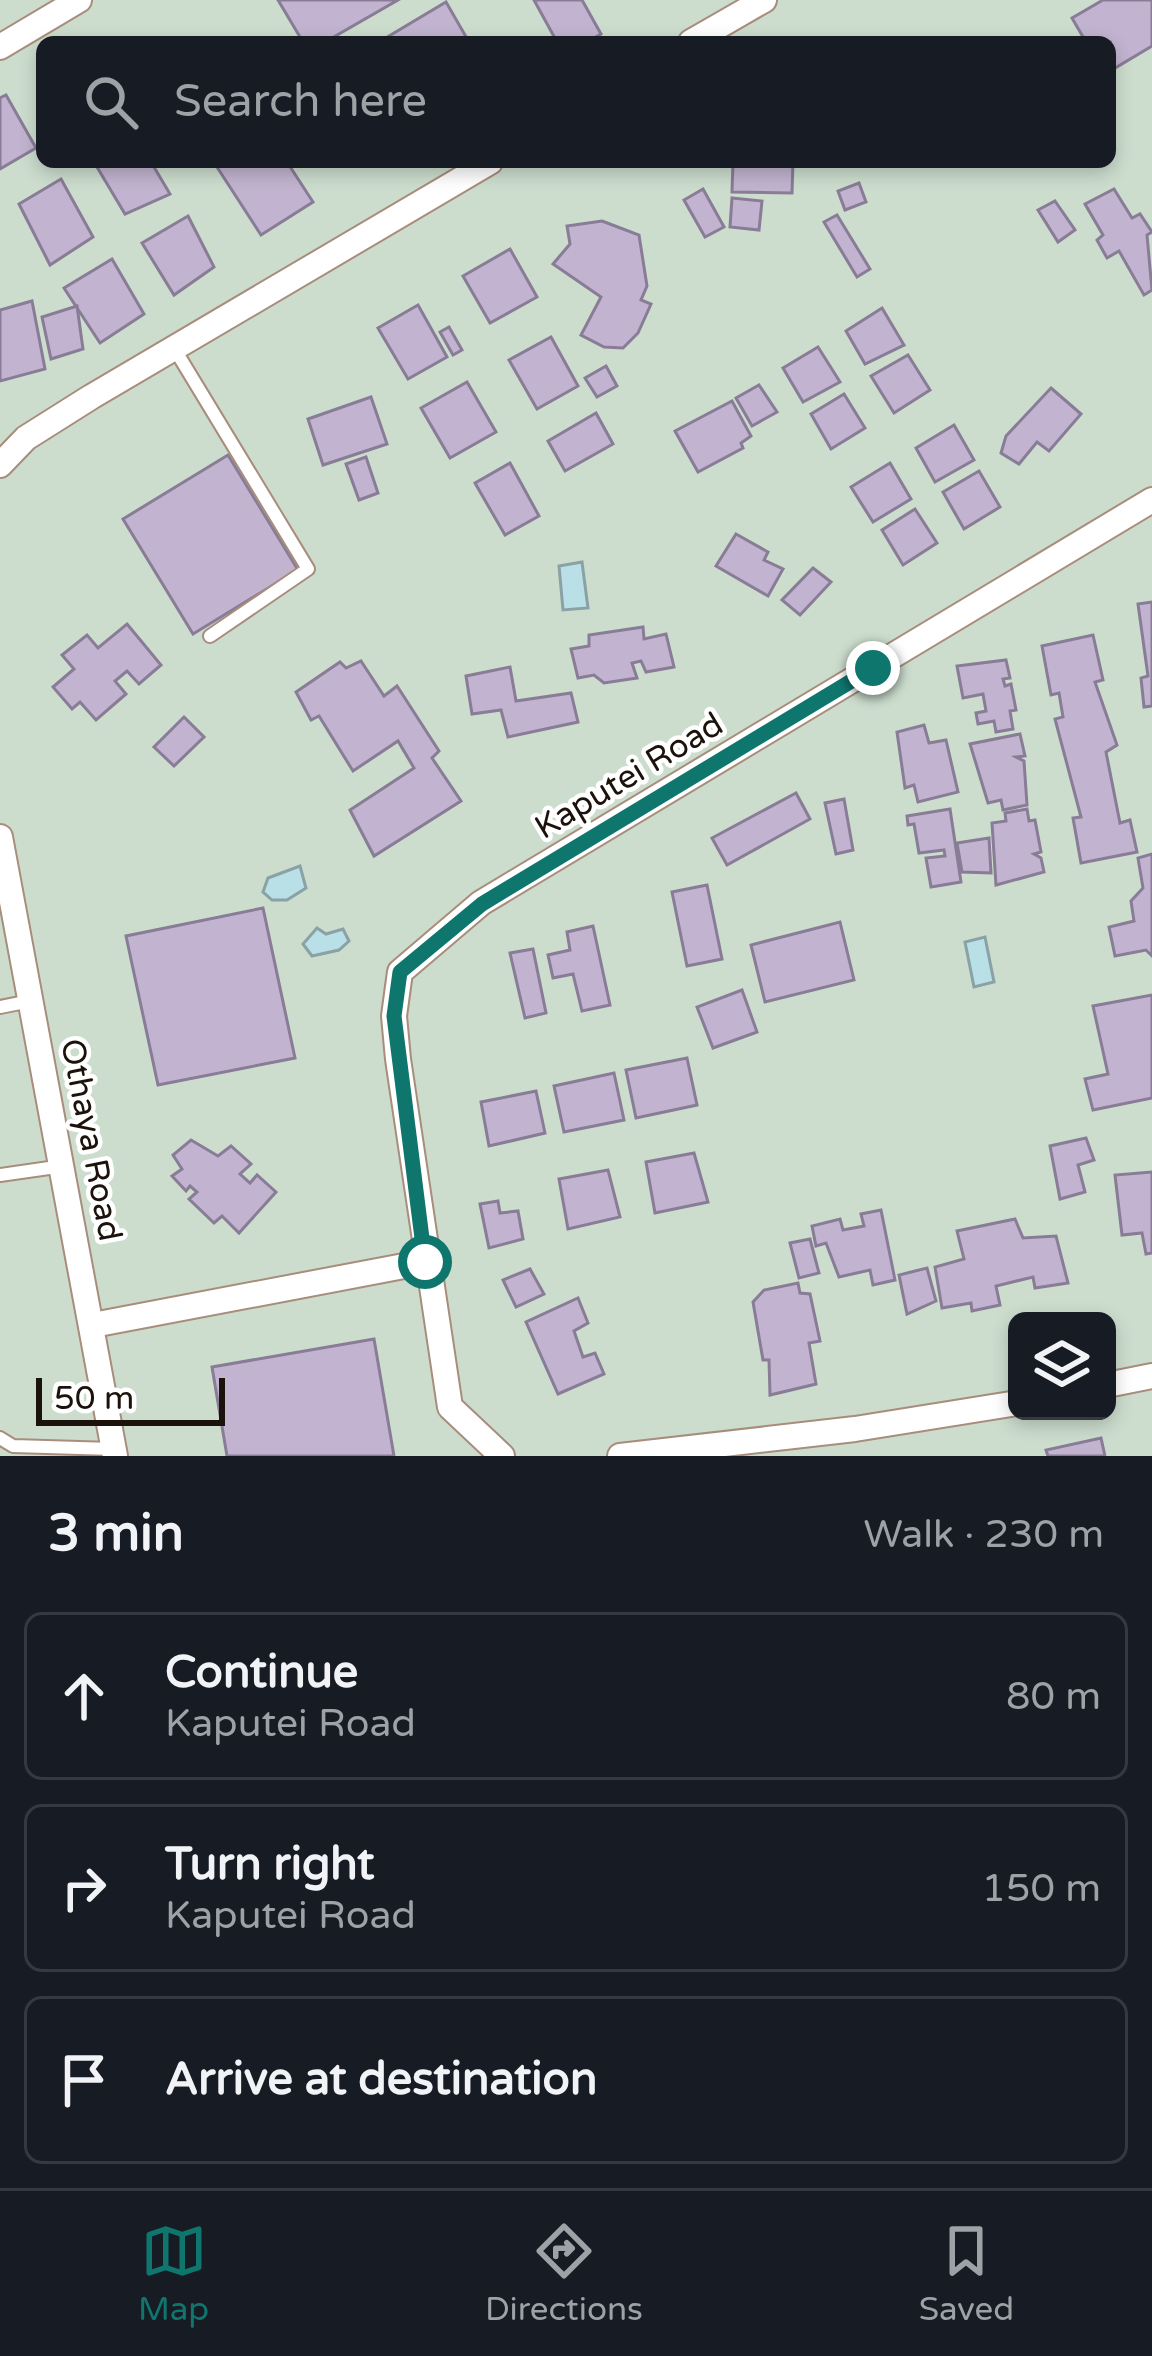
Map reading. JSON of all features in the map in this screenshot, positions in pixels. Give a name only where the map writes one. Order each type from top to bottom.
[{"type":"street","points":[[0,47],[80,0]]},
{"type":"street","points":[[701,36],[764,0]]},
{"type":"street","points":[[0,465],[26,438],[480,168]]},
{"type":"street","name":"Kaputei Road","points":[[502,1456],[451,1407],[425,1262],[394,1016],[400,972],[482,904],[1152,500]]},
{"type":"street","name":"Othaya Road","points":[[0,841],[115,1453]]},
{"type":"street","points":[[93,1325],[425,1262]]},
{"type":"street","points":[[1116,1383],[1152,1376]]},
{"type":"street","points":[[620,1456],[855,1429],[1008,1404]]},
{"type":"lane","points":[[174,348],[308,569],[210,636]]},
{"type":"lane","points":[[0,1007],[31,1000]]},
{"type":"lane","points":[[0,1175],[63,1166]]},
{"type":"lane","points":[[0,1438],[13,1446],[115,1453]]},
{"type":"green space","points":[[0,0],[1152,0],[1152,1456],[0,1456]]},
{"type":"water","points":[[582,562],[588,608],[563,610],[559,566]]},
{"type":"water","points":[[300,866],[306,888],[287,900],[272,900],[263,892],[268,878]]},
{"type":"water","points":[[317,928],[326,934],[343,929],[349,941],[339,950],[312,956],[303,944]]},
{"type":"water","points":[[985,937],[994,982],[974,987],[965,942]]},
{"type":"building","points":[[278,0],[398,0],[335,36],[299,36]]},
{"type":"building","points":[[534,0],[582,0],[601,34],[598,36],[554,36]]},
{"type":"building","points":[[1103,0],[1152,0],[1152,46],[1116,67],[1116,36],[1082,36],[1072,18]]},
{"type":"building","points":[[446,2],[466,36],[389,36]]},
{"type":"building","points":[[6,95],[36,148],[0,169],[0,98]]},
{"type":"building","points":[[98,168],[155,168],[170,194],[125,214]]},
{"type":"building","points":[[218,168],[291,168],[313,202],[261,235]]},
{"type":"building","points":[[733,168],[793,168],[792,193],[732,192]]},
{"type":"building","points":[[61,179],[93,237],[50,265],[19,204]]},
{"type":"building","points":[[859,183],[866,202],[845,210],[838,191]]},
{"type":"building","points":[[703,189],[724,227],[705,237],[684,200]]},
{"type":"building","points":[[1114,189],[1132,218],[1140,214],[1152,232],[1147,235],[1152,290],[1144,295],[1119,251],[1107,258],[1097,240],[1103,235],[1085,204]]},
{"type":"building","points":[[732,198],[762,201],[759,230],[730,227]]},
{"type":"building","points":[[1055,201],[1075,230],[1058,242],[1038,210]]},
{"type":"building","points":[[837,215],[870,269],[857,277],[824,222]]},
{"type":"building","points":[[188,216],[214,267],[174,295],[142,243]]},
{"type":"building","points":[[602,221],[639,235],[647,286],[641,300],[651,304],[638,333],[623,348],[604,347],[581,335],[601,297],[553,264],[570,244],[567,226]]},
{"type":"building","points":[[510,249],[537,297],[490,323],[463,276]]},
{"type":"building","points":[[112,259],[144,314],[100,343],[64,288]]},
{"type":"building","points":[[32,301],[45,369],[0,381],[0,310]]},
{"type":"building","points":[[418,305],[447,357],[408,379],[378,328]]},
{"type":"building","points":[[77,306],[83,349],[51,359],[42,317]]},
{"type":"building","points":[[882,308],[904,345],[865,364],[846,331]]},
{"type":"building","points":[[449,327],[462,350],[453,355],[440,332]]},
{"type":"building","points":[[551,337],[578,386],[537,409],[509,360]]},
{"type":"building","points":[[818,347],[840,382],[803,402],[783,368]]},
{"type":"building","points":[[908,355],[930,390],[894,413],[871,376]]},
{"type":"building","points":[[606,366],[617,386],[597,397],[585,378]]},
{"type":"building","points":[[467,382],[496,432],[450,458],[421,408]]},
{"type":"building","points":[[759,385],[777,412],[752,426],[736,398]]},
{"type":"building","points":[[1051,388],[1081,414],[1049,451],[1037,442],[1019,464],[1001,453],[1006,436]]},
{"type":"building","points":[[844,394],[865,428],[831,449],[811,414]]},
{"type":"building","points":[[371,397],[387,444],[323,465],[308,419]]},
{"type":"building","points":[[732,401],[751,436],[741,443],[743,448],[698,472],[675,431]]},
{"type":"building","points":[[596,413],[613,444],[565,471],[548,441]]},
{"type":"building","points":[[954,425],[974,460],[935,482],[916,448]]},
{"type":"building","points":[[228,455],[298,570],[193,634],[123,519]]},
{"type":"building","points":[[366,457],[378,493],[359,500],[346,464]]},
{"type":"building","points":[[510,463],[539,516],[505,535],[475,483]]},
{"type":"building","points":[[890,463],[911,499],[873,522],[851,487]]},
{"type":"building","points":[[979,471],[1000,507],[964,529],[943,492]]},
{"type":"building","points":[[915,509],[937,543],[903,565],[882,530]]},
{"type":"building","points":[[736,534],[768,552],[764,560],[783,569],[768,596],[716,566]]},
{"type":"building","points":[[813,568],[831,582],[800,615],[782,600]]},
{"type":"building","points":[[1152,602],[1152,706],[1144,707],[1141,678],[1148,676],[1138,604]]},
{"type":"building","points":[[127,624],[161,665],[139,684],[127,671],[115,681],[126,694],[96,720],[80,702],[72,709],[53,687],[74,669],[62,655],[87,635],[98,648]]},
{"type":"building","points":[[643,627],[644,639],[666,634],[674,667],[646,672],[641,661],[632,663],[637,678],[604,683],[594,675],[578,678],[571,649],[589,646],[589,635]]},
{"type":"building","points":[[1093,635],[1103,680],[1095,682],[1117,745],[1106,752],[1120,823],[1130,820],[1137,852],[1081,863],[1073,818],[1081,817],[1055,719],[1063,717],[1059,693],[1051,695],[1042,646]]},
{"type":"building","points":[[1006,660],[1010,678],[1003,679],[1005,686],[1011,684],[1016,710],[1010,711],[1013,729],[996,732],[994,721],[978,724],[976,713],[986,711],[983,694],[963,698],[957,666]]},
{"type":"building","points":[[361,661],[384,696],[397,686],[439,751],[432,758],[461,801],[374,856],[350,810],[414,768],[398,741],[353,771],[319,716],[311,720],[296,692],[340,662],[346,668]]},
{"type":"building","points":[[510,667],[516,701],[571,693],[578,722],[508,737],[501,710],[472,714],[466,676]]},
{"type":"building","points":[[184,717],[204,737],[174,766],[154,747]]},
{"type":"building","points":[[924,725],[929,743],[946,740],[958,792],[918,802],[914,785],[905,788],[897,732]]},
{"type":"building","points":[[1020,734],[1025,756],[1016,757],[1024,761],[1027,805],[1003,810],[1001,800],[988,803],[970,744]]},
{"type":"building","points":[[796,793],[810,819],[727,865],[712,838]]},
{"type":"building","points":[[844,799],[853,850],[836,854],[825,803]]},
{"type":"building","points":[[950,809],[961,882],[931,887],[926,858],[945,856],[944,850],[919,853],[914,824],[908,825],[907,816]]},
{"type":"building","points":[[1027,809],[1029,821],[1035,820],[1041,852],[1034,854],[1041,858],[1044,872],[996,885],[992,823],[1006,821],[1005,813]]},
{"type":"building","points":[[989,838],[991,873],[962,872],[957,843]]},
{"type":"building","points":[[1152,854],[1152,956],[1146,950],[1115,956],[1109,927],[1134,921],[1131,901],[1143,888],[1138,858]]},
{"type":"building","points":[[707,885],[722,959],[687,966],[672,892]]},
{"type":"building","points":[[263,908],[295,1058],[158,1085],[126,936]]},
{"type":"building","points":[[840,922],[854,980],[765,1002],[751,945]]},
{"type":"building","points":[[593,926],[610,1005],[582,1011],[573,974],[553,978],[548,955],[570,950],[567,932]]},
{"type":"building","points":[[533,949],[546,1013],[525,1018],[510,953]]},
{"type":"building","points":[[742,990],[757,1032],[713,1048],[697,1007]]},
{"type":"building","points":[[1152,995],[1152,1098],[1093,1110],[1085,1079],[1108,1074],[1093,1006]]},
{"type":"building","points":[[687,1058],[697,1105],[636,1118],[626,1070]]},
{"type":"building","points":[[614,1073],[624,1120],[564,1132],[554,1086]]},
{"type":"building","points":[[536,1091],[545,1133],[489,1146],[481,1102]]},
{"type":"building","points":[[1086,1138],[1094,1160],[1078,1165],[1085,1192],[1060,1199],[1050,1146]]},
{"type":"building","points":[[191,1140],[218,1156],[231,1146],[251,1164],[240,1174],[250,1183],[257,1175],[276,1192],[239,1233],[222,1216],[214,1223],[189,1199],[197,1192],[190,1186],[186,1191],[172,1176],[182,1169],[173,1155]]},
{"type":"building","points":[[694,1153],[708,1202],[655,1213],[646,1162]]},
{"type":"building","points":[[608,1170],[620,1217],[568,1229],[559,1179]]},
{"type":"building","points":[[1152,1172],[1152,1253],[1146,1254],[1142,1233],[1122,1235],[1115,1175]]},
{"type":"building","points":[[498,1201],[500,1213],[518,1211],[523,1239],[489,1248],[480,1204]]},
{"type":"building","points":[[881,1210],[895,1280],[873,1285],[870,1270],[839,1277],[826,1243],[816,1246],[812,1226],[840,1219],[843,1230],[864,1226],[861,1214]]},
{"type":"building","points":[[1015,1219],[1023,1238],[1056,1236],[1068,1283],[1035,1288],[1033,1277],[996,1286],[1000,1305],[972,1311],[971,1303],[942,1308],[935,1267],[964,1259],[957,1231]]},
{"type":"building","points":[[810,1239],[819,1273],[799,1278],[790,1243]]},
{"type":"building","points":[[927,1268],[936,1301],[907,1314],[899,1275]]},
{"type":"building","points":[[530,1269],[544,1294],[516,1307],[503,1280]]},
{"type":"building","points":[[798,1283],[800,1293],[810,1294],[820,1341],[809,1343],[816,1384],[770,1395],[769,1360],[763,1360],[753,1302],[764,1290]]},
{"type":"building","points":[[578,1298],[588,1323],[574,1331],[583,1357],[595,1353],[604,1374],[558,1394],[526,1322]]},
{"type":"building","points":[[374,1339],[394,1456],[227,1456],[212,1367]]},
{"type":"building","points":[[1101,1438],[1105,1456],[1048,1456],[1046,1450]]},
{"type":"route","points":[[425,1262],[394,1016],[400,972],[482,904],[873,668]]}]
